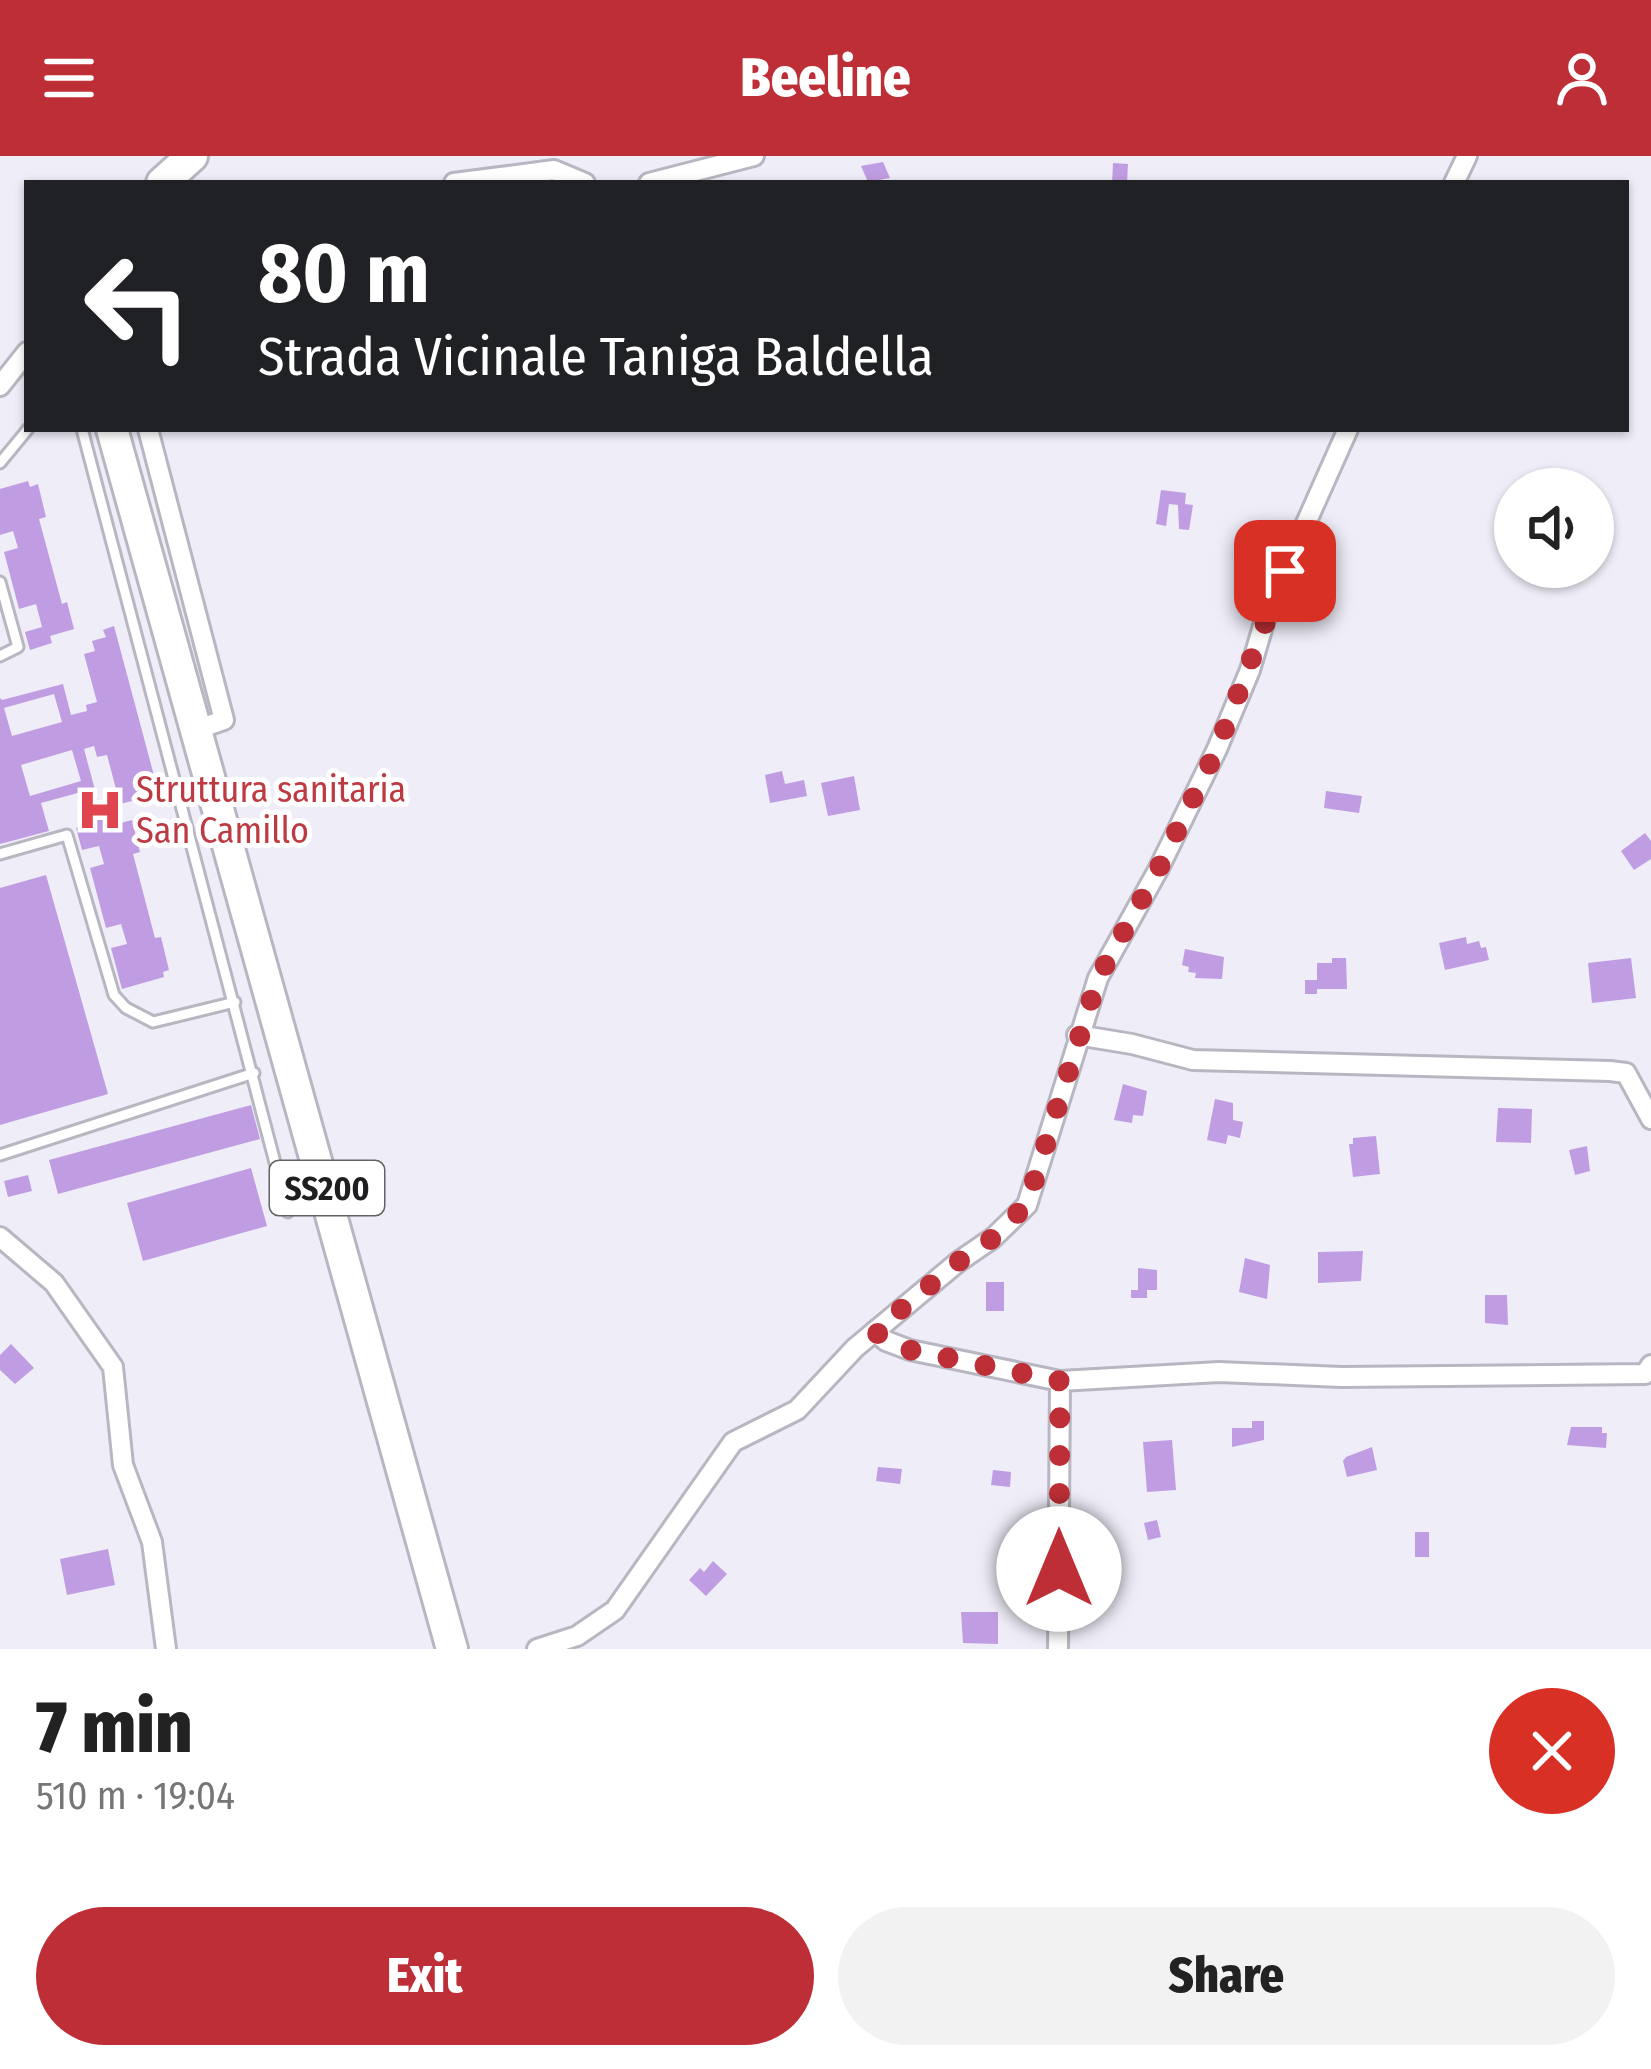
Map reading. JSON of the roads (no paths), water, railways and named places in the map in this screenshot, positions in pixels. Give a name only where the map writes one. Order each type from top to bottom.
[{"type":"main road","points":[[165,180],[192,156]]},
{"type":"main road","name":"SS200","points":[[113,432],[450,1636]]},
{"type":"street","points":[[661,180],[754,156]]},
{"type":"street","points":[[477,180],[554,170],[578,180]]},
{"type":"street","points":[[0,386],[24,356]]},
{"type":"street","points":[[149,432],[224,720],[198,729]]},
{"type":"street","points":[[537,1649],[577,1636],[615,1610],[733,1442],[797,1410],[875,1331],[993,1238],[1027,1204],[1098,978],[1217,749],[1250,670],[1269,606],[1347,432]]},
{"type":"street","points":[[1078,1035],[1132,1043],[1147,1051],[1193,1060],[1626,1073],[1651,1119]]},
{"type":"street","points":[[0,1237],[54,1283],[113,1367],[123,1465],[152,1542],[166,1649]]},
{"type":"street","points":[[875,1331],[910,1350],[1060,1381],[1219,1372],[1598,1377],[1645,1374],[1651,1365]]},
{"type":"street","points":[[1058,1649],[1060,1381]]},
{"type":"street","points":[[450,1636],[464,1649]]},
{"type":"lane","points":[[0,464],[26,432]]},
{"type":"lane","points":[[83,432],[288,1212]]},
{"type":"lane","points":[[0,582],[18,647],[0,656]]},
{"type":"lane","points":[[0,854],[67,835],[114,995],[126,1008],[153,1022],[235,1002]]},
{"type":"lane","points":[[0,1155],[254,1073]]},
{"type":"place","name":"Struttura sanitaria San Camillo","points":[[100,810]]}]
